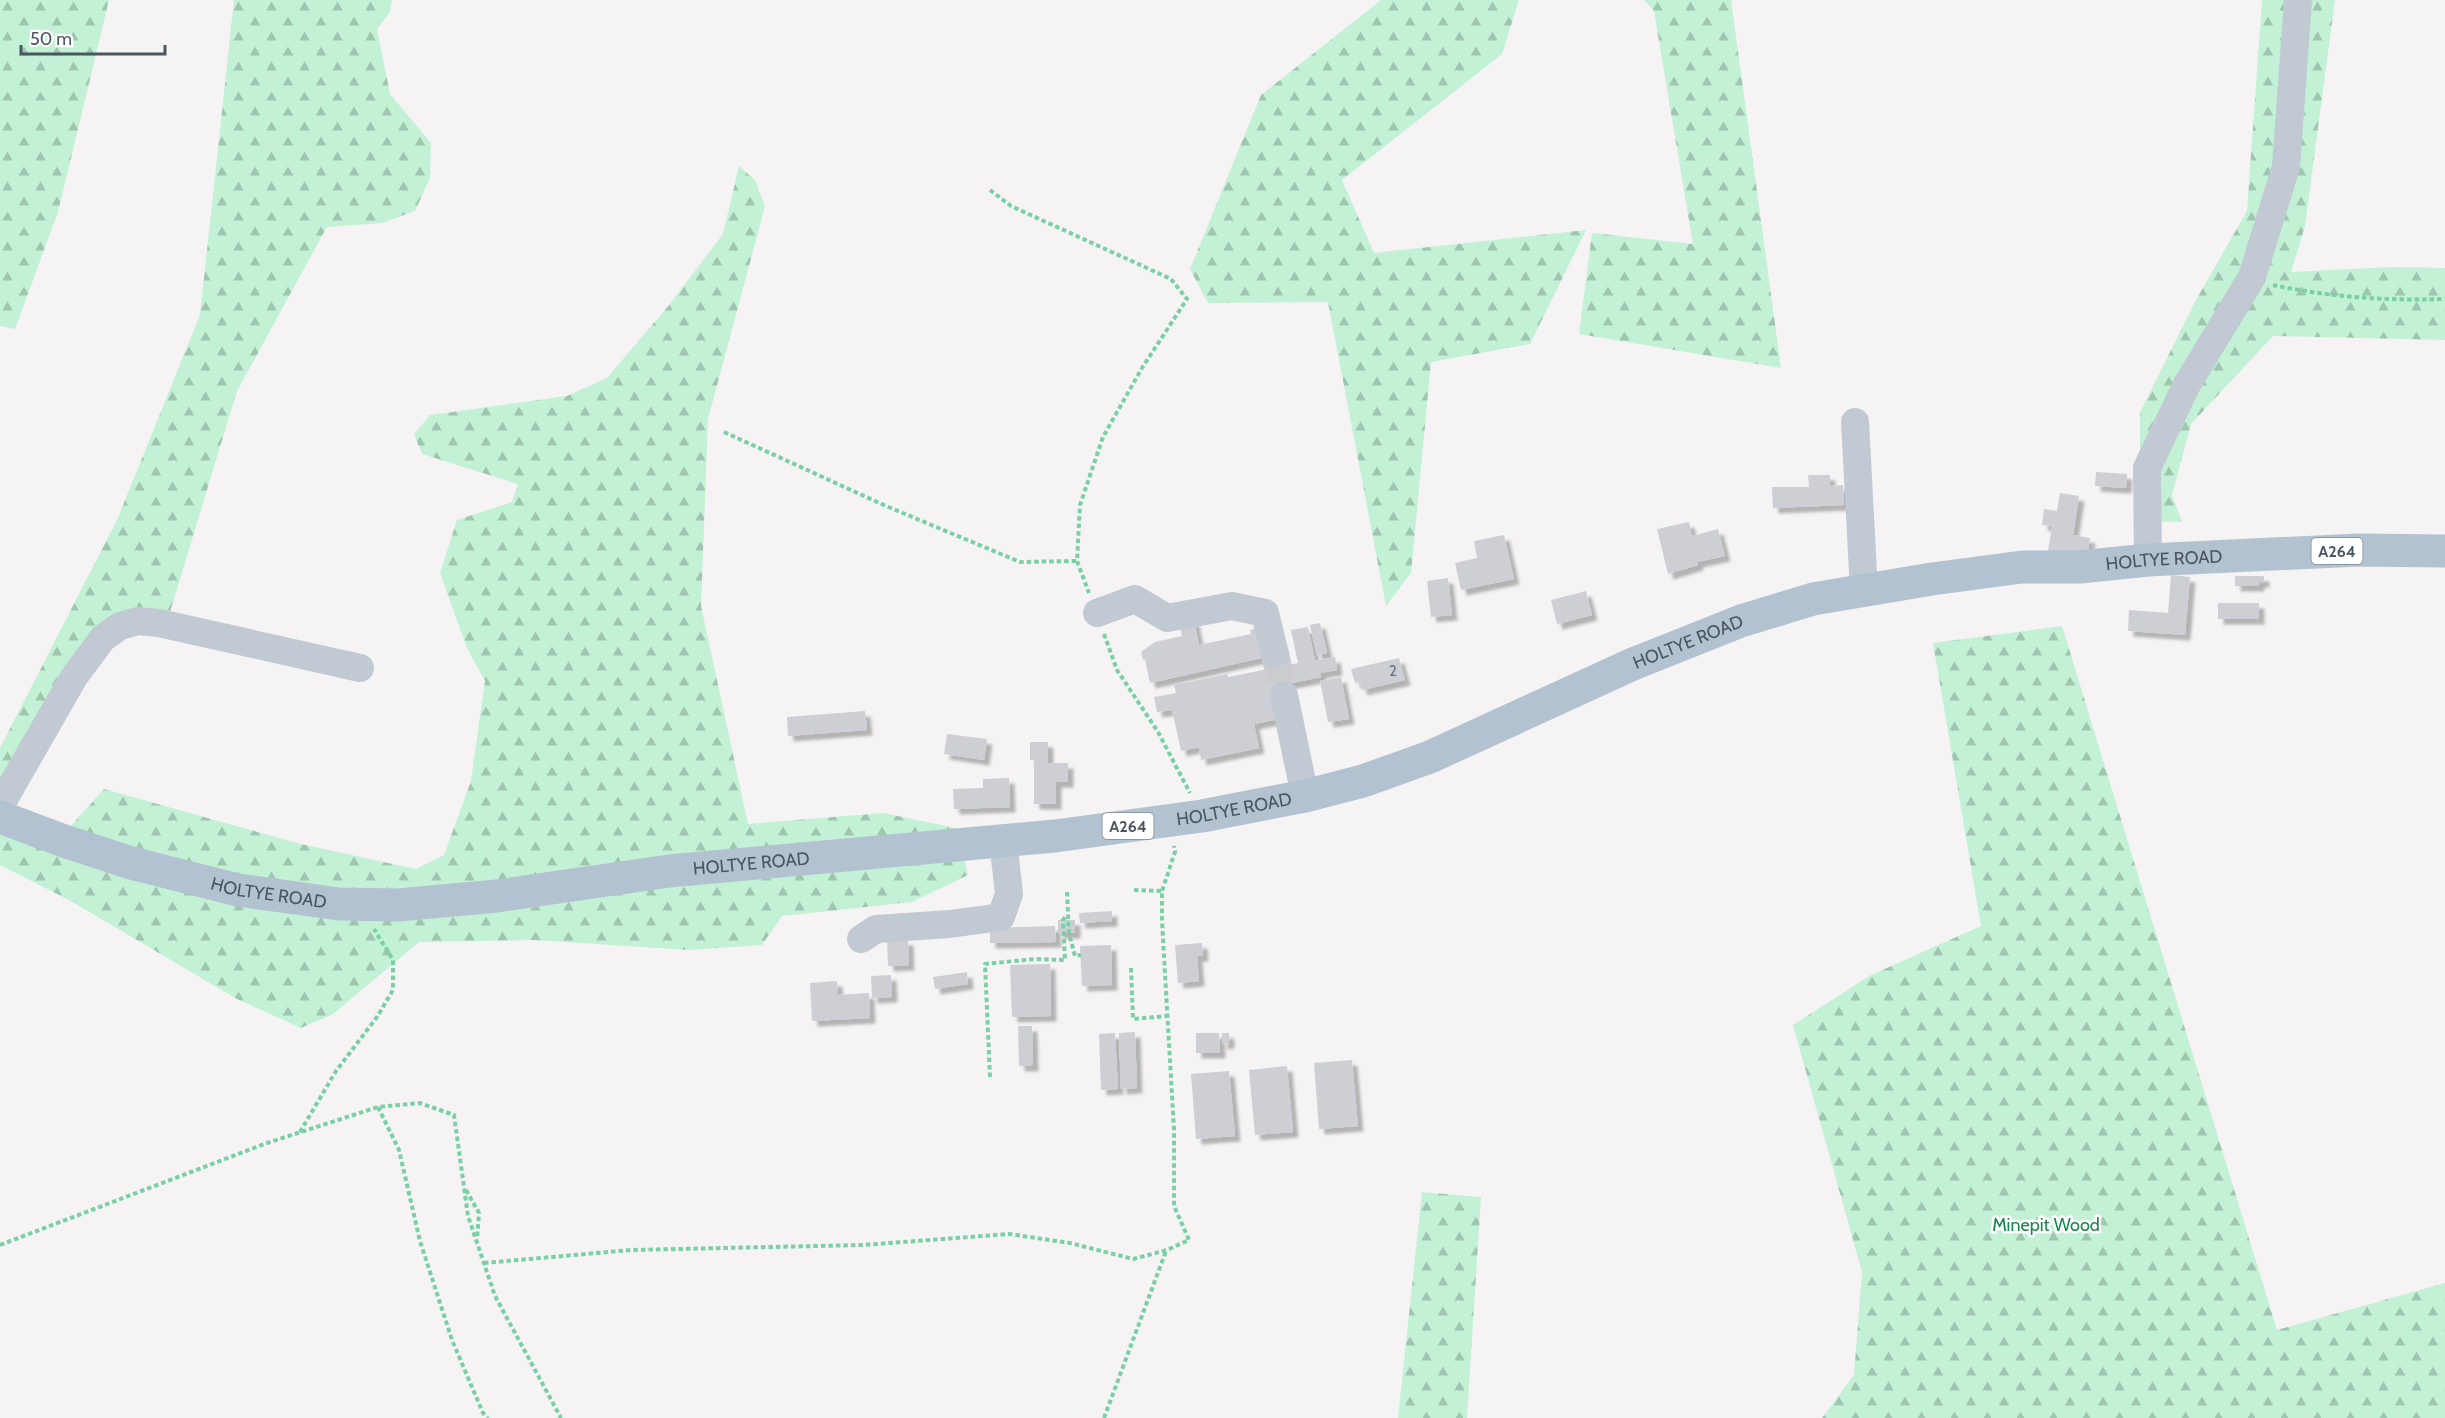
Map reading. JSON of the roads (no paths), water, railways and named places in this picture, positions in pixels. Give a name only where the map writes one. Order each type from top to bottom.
[{"type":"main road","name":"HOLTYE ROAD","points":[[0,817],[131,863],[238,890],[339,904],[398,905],[497,896],[669,871],[1003,840],[1170,821],[1305,796],[1363,781],[1430,757],[1633,664],[1741,621],[1813,599],[2022,567],[2080,567],[2148,560],[2358,550],[2445,551]]},
{"type":"lane","points":[[2148,560],[2147,468],[2186,386],[2252,277],[2286,167],[2298,0]]},
{"type":"lane","points":[[1855,422],[1863,591]]},
{"type":"lane","points":[[1097,613],[1135,598],[1167,618],[1232,606],[1265,613],[1275,654]]},
{"type":"lane","points":[[0,806],[74,677],[103,638],[120,626],[138,621],[159,623],[360,668]]},
{"type":"lane","points":[[1284,695],[1305,796]]},
{"type":"lane","points":[[861,939],[876,929],[950,924],[1001,917],[1009,894],[1003,840]]},
{"type":"tunnel","points":[[1275,654],[1284,695]]},
{"type":"park label","name":"Minepit Wood","points":[[2046,1225]]}]
